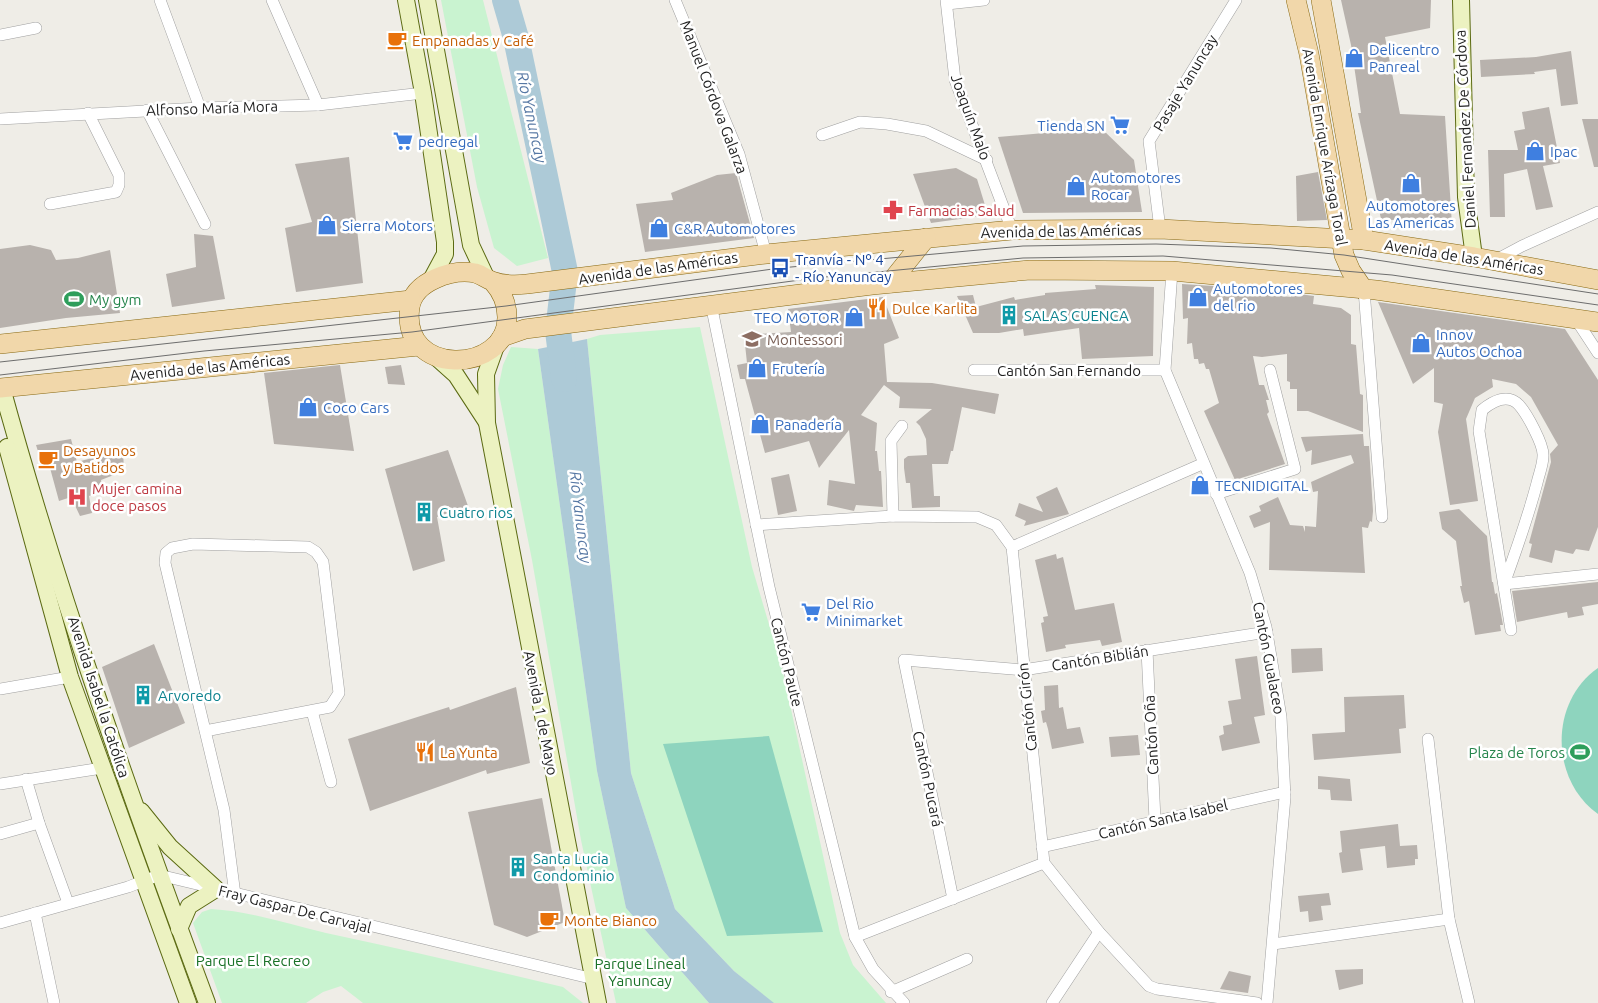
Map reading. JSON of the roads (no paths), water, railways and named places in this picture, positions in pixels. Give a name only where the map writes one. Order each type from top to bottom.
[{"type":"main road","points":[[406,0],[423,93],[445,242],[444,254],[430,282]]},
{"type":"main road","points":[[427,0],[469,236],[475,258],[503,296],[506,306],[507,320],[500,340]]},
{"type":"main road","name":"Avenida Enrique Arízaga Toral","points":[[1296,0],[1308,54],[1344,255],[1351,271],[1364,290]]},
{"type":"main road","name":"Avenida Enrique Arízaga Toral","points":[[1320,0],[1364,240]]},
{"type":"main road","name":"Daniel Fernandez De Córdova","points":[[1461,0],[1466,197],[1474,257]]},
{"type":"main road","name":"Avenida de las Américas","points":[[411,300],[417,292],[430,282],[454,274],[471,273],[490,280],[527,284],[766,254],[1012,230],[1160,229],[1364,240],[1474,257],[1598,280]]},
{"type":"main road","points":[[890,283],[926,238]]},
{"type":"main road","points":[[0,344],[411,300],[410,324],[419,346],[437,358],[464,360],[485,353],[500,340],[525,329],[711,304],[890,283],[1030,270],[1172,270],[1364,290],[1574,317],[1598,322]]},
{"type":"main road","name":"Avenida 1 de Mayo","points":[[500,340],[486,374],[487,423],[598,1003]]},
{"type":"main road","name":"Avenida de las Américas","points":[[1,388],[419,346]]},
{"type":"main road","name":"Avenida 1 de Mayo","points":[[437,358],[456,375],[487,423]]},
{"type":"main road","name":"Avenida Isabel la Católica","points":[[1,388],[38,516],[134,804],[207,1003]]},
{"type":"main road","name":"Avenida Isabel la Católica","points":[[0,423],[70,677],[188,1003]]},
{"type":"main road","points":[[134,804],[170,847],[216,889],[189,906],[179,928]]},
{"type":"street","points":[[160,0],[200,108]]},
{"type":"street","points":[[272,0],[318,105]]},
{"type":"street","name":"Manuel Córdova Galarza","points":[[675,0],[739,154],[766,254]]},
{"type":"street","points":[[947,2],[984,0]]},
{"type":"street","name":"Pasaje Yanuncay","points":[[1160,229],[1150,141],[1236,0]]},
{"type":"street","name":"Joaquín Malo","points":[[947,2],[954,80],[987,160],[1012,230]]},
{"type":"street","points":[[0,34],[36,28]]},
{"type":"street","name":"Alfonso María Mora","points":[[0,119],[147,110],[318,105],[423,93]]},
{"type":"street","points":[[147,110],[205,224]]},
{"type":"street","points":[[50,204],[116,192],[119,185],[119,174],[88,113]]},
{"type":"street","points":[[822,134],[860,122],[887,124],[926,131],[987,160]]},
{"type":"street","points":[[1494,261],[1598,212]]},
{"type":"street","name":"Cantón Gualaceo","points":[[1172,270],[1165,370],[1202,464],[1247,564],[1267,632],[1281,717],[1285,792],[1267,1003]]},
{"type":"street","points":[[1364,290],[1382,517]]},
{"type":"street","name":"Cantón Paute","points":[[711,304],[768,587],[855,937],[873,969],[891,992],[904,1003]]},
{"type":"street","points":[[1574,317],[1598,353]]},
{"type":"street","name":"Cantón San Fernando","points":[[974,370],[1165,370]]},
{"type":"street","points":[[1216,494],[1295,469],[1270,370]]},
{"type":"street","points":[[1504,584],[1528,517],[1543,456],[1537,436],[1524,412],[1514,400],[1507,399],[1498,400],[1482,410],[1479,431],[1511,630]]},
{"type":"street","points":[[893,516],[891,441],[902,426]]},
{"type":"street","points":[[1012,548],[1202,464]]},
{"type":"street","name":"Cantón Girón","points":[[756,525],[893,516],[984,518],[998,527],[1012,548],[1044,863]]},
{"type":"street","points":[[205,731],[330,707],[339,693],[323,562],[316,552],[308,547],[193,544],[172,548],[166,554],[165,563],[205,731],[224,810],[236,895]]},
{"type":"street","points":[[1504,584],[1598,574]]},
{"type":"street","name":"Cantón Biblián","points":[[904,660],[1023,670],[1267,632]]},
{"type":"street","name":"Cantón Oña","points":[[1147,650],[1155,820]]},
{"type":"street","name":"Cantón Pucará","points":[[904,660],[953,899]]},
{"type":"street","points":[[0,689],[70,677]]},
{"type":"street","points":[[312,711],[331,782]]},
{"type":"street","points":[[1428,739],[1449,919],[1469,1003]]},
{"type":"street","points":[[0,784],[102,768]]},
{"type":"street","points":[[26,779],[38,823],[68,903]]},
{"type":"street","name":"Cantón Santa Isabel","points":[[1042,847],[1285,792]]},
{"type":"street","points":[[0,834],[38,823]]},
{"type":"street","points":[[855,937],[1044,863],[1099,932],[1153,988],[1257,1003]]},
{"type":"street","points":[[0,923],[159,876]]},
{"type":"street","name":"Fray Gaspar De Carvajal","points":[[159,876],[594,979]]},
{"type":"street","points":[[35,913],[54,1003]]},
{"type":"street","points":[[1273,944],[1449,919]]},
{"type":"street","points":[[1052,1003],[1099,932]]},
{"type":"street","points":[[891,992],[967,958]]},
{"type":"water","points":[[587,339],[631,773],[675,909],[734,971],[774,1003],[709,1003],[626,908],[597,771],[538,349]]},
{"type":"waterway","name":"Río Yanuncay","points":[[505,0],[516,38],[565,272],[558,331],[564,379]]},
{"type":"tram line","points":[[0,362],[506,306],[780,268],[1023,246],[1156,244],[1271,248],[1344,255],[1598,294]]},
{"type":"tram line","points":[[0,375],[204,351],[412,332],[815,278],[1023,258],[1163,256],[1392,275],[1598,305]]},
{"type":"place","name":"Empanadas y Café","points":[[397,40]]},
{"type":"place","name":"Delicentro Panreal","points":[[1354,58]]},
{"type":"place","name":"Tienda SN","points":[[1120,125]]},
{"type":"place","name":"pedregal","points":[[403,141]]},
{"type":"place","name":"Ipac","points":[[1535,151]]},
{"type":"place","name":"Automotores Las Americas","points":[[1411,183]]},
{"type":"place","name":"Automotores Rocar","points":[[1076,186]]},
{"type":"place","name":"Farmacias Salud","points":[[893,210]]},
{"type":"place","name":"Sierra Motors","points":[[327,225]]},
{"type":"place","name":"C&R Automotores","points":[[659,228]]},
{"type":"place","name":"Tranvía - Nº 4 - Río Yanuncay","points":[[780,268]]},
{"type":"place","name":"Automotores del rio","points":[[1198,297]]},
{"type":"place","name":"My gym","points":[[74,299]]},
{"type":"place","name":"Dulce Karlita","points":[[877,308]]},
{"type":"place","name":"SALAS CUENCA","points":[[1009,315]]},
{"type":"place","name":"TEO MOTOR","points":[[854,317]]},
{"type":"place","name":"Montessori","points":[[752,339]]},
{"type":"place","name":"Innov Autos Ochoa","points":[[1421,343]]},
{"type":"place","name":"Frutería","points":[[757,368]]},
{"type":"place","name":"Coco Cars","points":[[308,407]]},
{"type":"place","name":"Panadería","points":[[760,424]]},
{"type":"place","name":"Desayunos y Batidos","points":[[48,459]]},
{"type":"place","name":"TECNIDIGITAL","points":[[1200,485]]},
{"type":"place","name":"Mujer camina doce pasos","points":[[77,497]]},
{"type":"place","name":"Cuatro rios","points":[[424,512]]},
{"type":"place","name":"Del Rio Minimarket","points":[[811,612]]},
{"type":"place","name":"Arvoredo","points":[[143,695]]},
{"type":"place","name":"La Yunta","points":[[425,752]]},
{"type":"place","name":"Plaza de Toros","points":[[1580,752]]},
{"type":"place","name":"Santa Lucia Condominio","points":[[518,867]]},
{"type":"place","name":"Monte Bianco","points":[[549,920]]},
{"type":"park label","name":"Parque El Recreo","points":[[253,960]]},
{"type":"park label","name":"Parque Lineal Yanuncay","points":[[640,972]]}]
